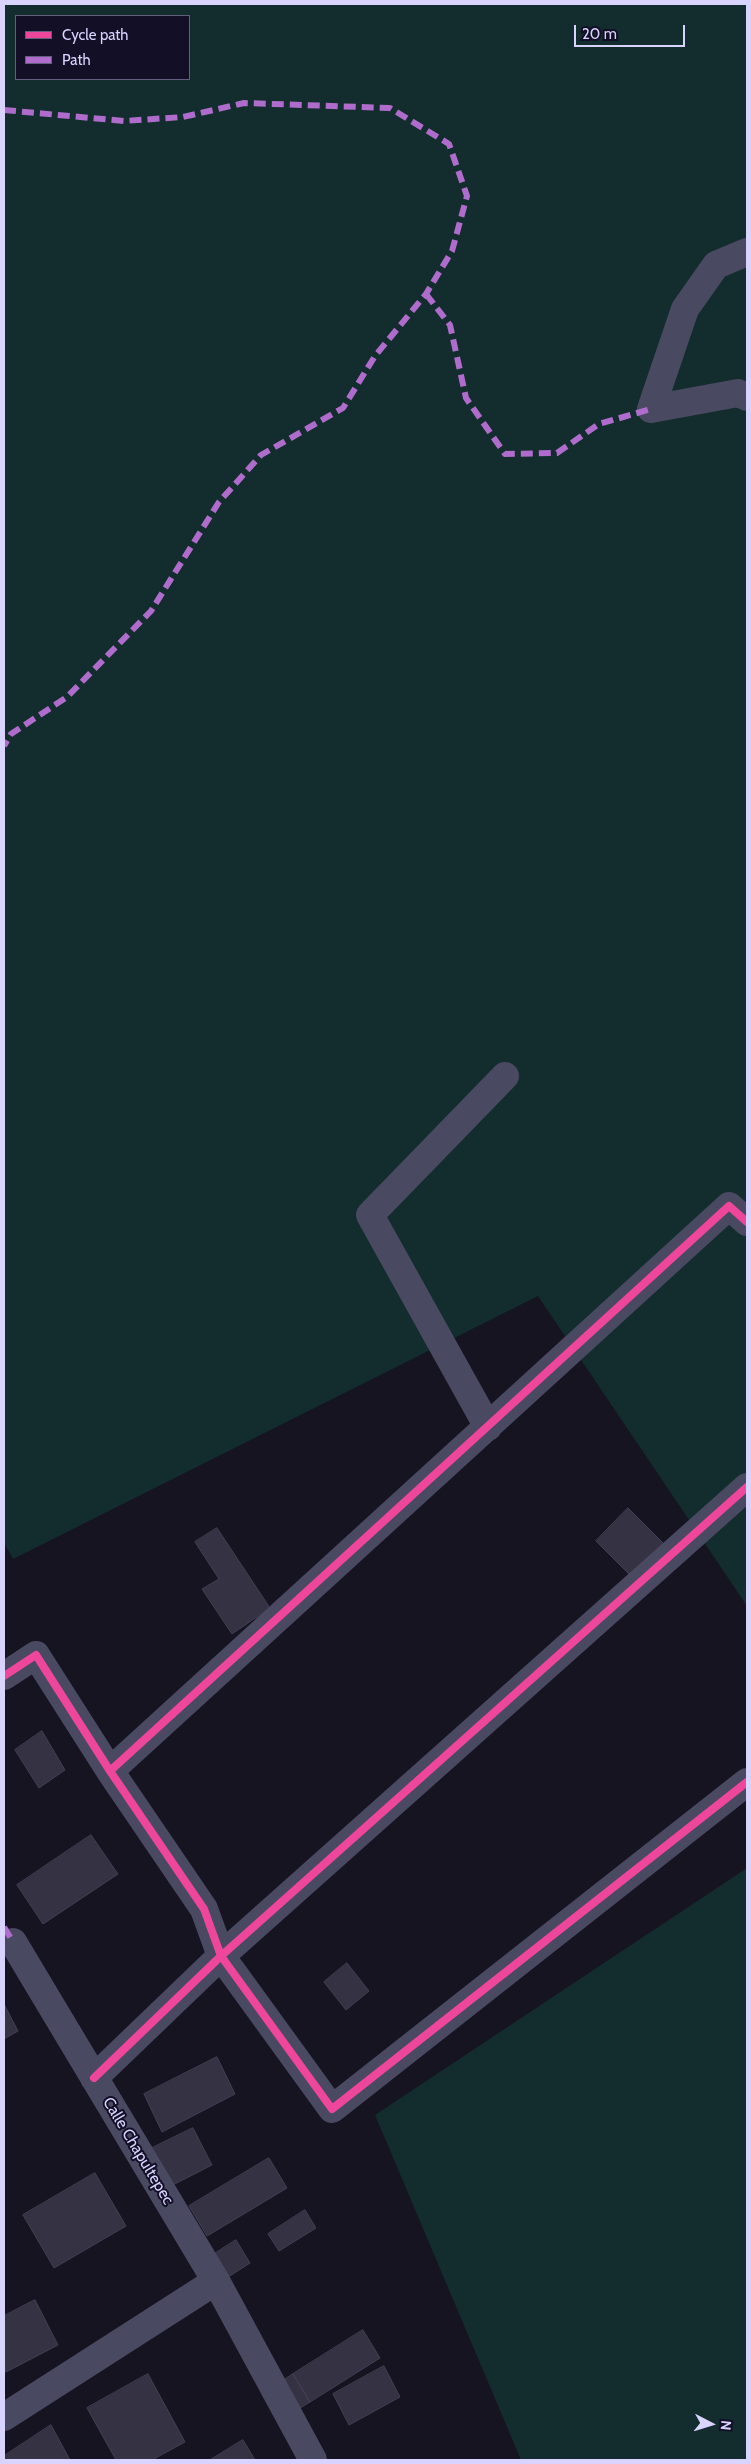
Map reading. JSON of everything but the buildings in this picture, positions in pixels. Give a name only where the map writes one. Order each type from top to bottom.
[{"type":"street","points":[[747,252],[716,265],[685,309],[651,409],[738,393],[747,397]]},
{"type":"street","points":[[488,1427],[370,1215],[505,1076]]},
{"type":"street","points":[[110,1771],[729,1206],[747,1222]]},
{"type":"street","points":[[94,2078],[221,1956],[747,1487]]},
{"type":"street","points":[[4,1676],[36,1655],[110,1771],[204,1909],[221,1956],[332,2109],[747,1782]]},
{"type":"street","name":"Calle Chapultepec","points":[[13,1942],[216,2282],[313,2460]]},
{"type":"street","points":[[4,2417],[216,2282]]},
{"type":"green space","points":[[4,4],[747,4],[747,1606],[538,1296],[13,1559],[4,1543]]},
{"type":"green space","points":[[747,1868],[747,2460],[521,2460],[375,2115]]},
{"type":"marked path","points":[[4,110],[124,121],[183,117],[244,103],[390,108],[449,144],[467,196],[452,251],[426,294],[375,356],[343,408],[261,455],[219,502],[151,611],[67,697],[11,734],[4,746]]},
{"type":"marked path","points":[[426,294],[450,325],[466,398],[505,454],[557,453],[599,424],[651,409]]},
{"type":"marked path","points":[[4,1927],[13,1942]]},
{"type":"cycle path","points":[[110,1771],[729,1206],[747,1222]]},
{"type":"cycle path","points":[[94,2078],[221,1956],[747,1487]]},
{"type":"cycle path","points":[[4,1676],[36,1655],[110,1771],[204,1909],[221,1956],[332,2109],[747,1782]]}]
